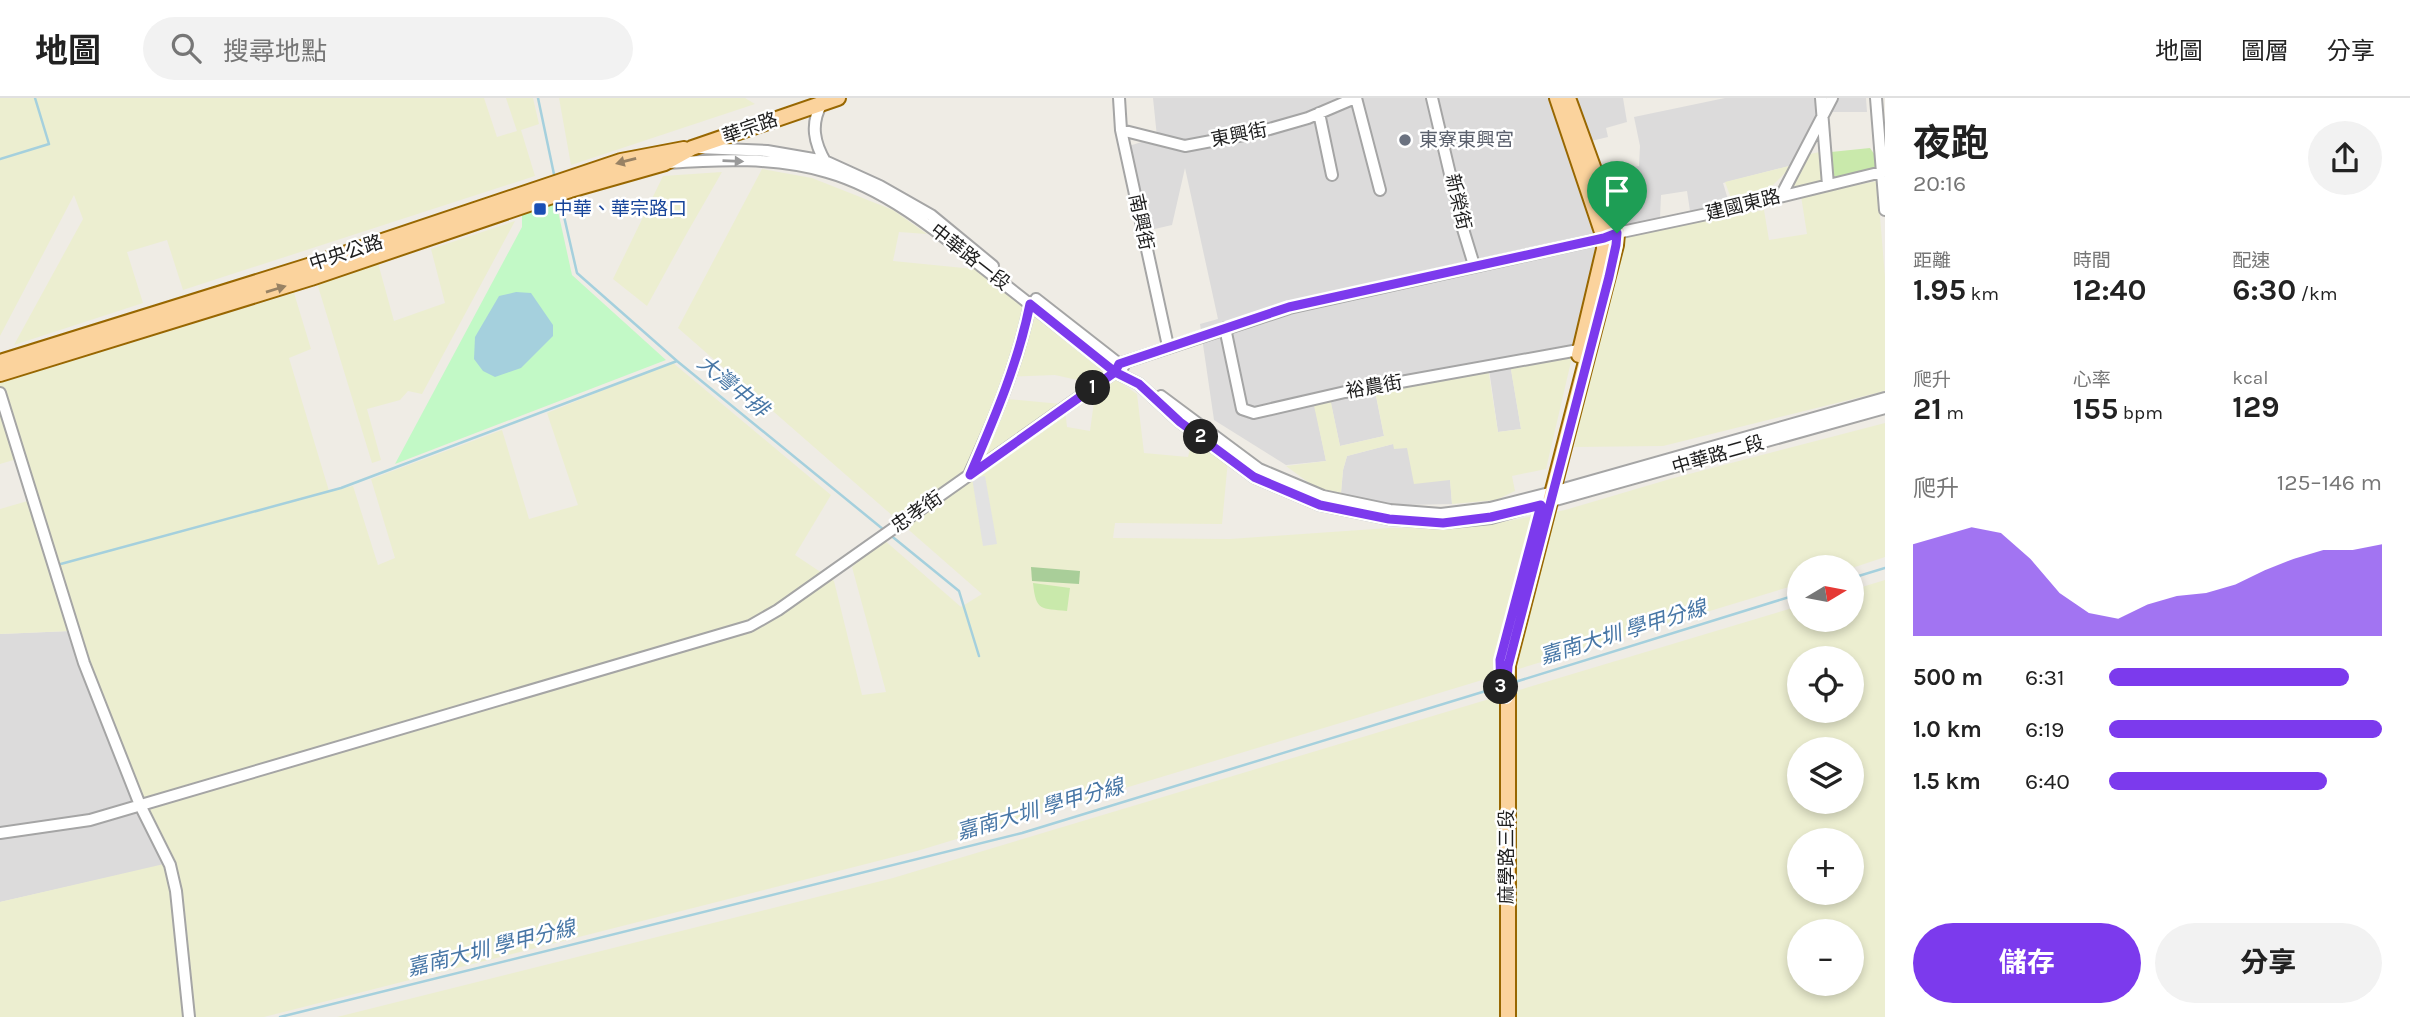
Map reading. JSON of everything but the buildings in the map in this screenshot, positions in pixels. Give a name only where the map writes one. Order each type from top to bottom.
[{"type":"main road","name":"華宗路","points":[[665,163],[692,148],[838,98]]},
{"type":"main road","points":[[1557,98],[1610,235]]},
{"type":"main road","points":[[1567,98],[1610,235]]},
{"type":"main road","name":"中央公路","points":[[0,362],[308,266],[621,162],[692,148]]},
{"type":"main road","name":"中央公路","points":[[0,373],[311,278],[570,190],[665,163]]},
{"type":"main road","name":"麻學路三段","points":[[1508,1017],[1508,666],[1585,349],[1609,277],[1616,245],[1610,235]]},
{"type":"street","name":"南興街","points":[[1119,98],[1121,130],[1168,346]]},
{"type":"street","points":[[1356,98],[1380,190]]},
{"type":"street","name":"東興街","points":[[1121,130],[1185,146],[1248,135],[1319,113],[1356,98]]},
{"type":"street","name":"新榮街","points":[[1432,98],[1474,265]]},
{"type":"street","points":[[1821,98],[1828,185]]},
{"type":"street","points":[[1781,196],[1832,98]]},
{"type":"street","points":[[1876,98],[1885,210]]},
{"type":"street","points":[[822,103],[816,113],[814,137],[834,174]]},
{"type":"street","points":[[1319,113],[1332,175]]},
{"type":"street","name":"中華路一段","points":[[692,148],[767,151],[825,161],[880,186],[931,215],[1117,368]]},
{"type":"street","name":"中華路一段","points":[[665,163],[705,160],[769,162],[834,174],[876,194],[925,222],[1030,304],[1259,469],[1323,496],[1390,510],[1441,514],[1547,498]]},
{"type":"street","name":"建國東路","points":[[1610,235],[1882,172]]},
{"type":"street","name":"忠孝街","points":[[0,832],[90,820],[750,626],[778,610],[885,535],[1117,368],[1168,346],[1289,307],[1610,235]]},
{"type":"street","points":[[970,475],[1018,357],[1030,304]]},
{"type":"street","name":"裕農街","points":[[1225,328],[1242,409],[1254,413],[1345,392],[1585,349]]},
{"type":"street","points":[[0,393],[84,663],[140,805],[170,865],[189,1017]]},
{"type":"street","name":"中華路二段","points":[[1547,498],[1885,398]]},
{"type":"street","name":"中華路二段","points":[[1547,498],[1885,408]]},
{"type":"shaded area","points":[[1153,98],[1555,98],[1596,220],[1601,255],[1577,345],[1509,357],[1521,429],[1498,432],[1489,369],[1375,391],[1384,436],[1340,446],[1330,399],[1314,402],[1326,461],[1286,465],[1214,420],[1200,324],[1218,319],[1185,168],[1172,225],[1146,231],[1129,146],[1157,137]]},
{"type":"shaded area","points":[[1572,98],[1623,98],[1627,122],[1606,128],[1608,137],[1587,142]]},
{"type":"shaded area","points":[[1725,98],[1866,98],[1867,112],[1832,112],[1797,164],[1723,183],[1729,203],[1690,211],[1687,191],[1661,195],[1660,218],[1619,227],[1605,172],[1639,166],[1640,146],[1634,117]]},
{"type":"shaded area","points":[[1393,444],[1407,448],[1450,479],[1452,504],[1406,505],[1366,500],[1341,493],[1347,456]]},
{"type":"shaded area","points":[[985,476],[997,544],[983,546],[972,478]]},
{"type":"shaded area","points":[[70,631],[164,865],[0,902],[0,634]]},
{"type":"green space","points":[[0,98],[484,98],[497,137],[517,131],[506,98],[533,98],[539,124],[521,130],[535,176],[183,290],[167,240],[127,252],[143,303],[14,345],[83,219],[74,195],[0,336]]},
{"type":"green space","points":[[559,98],[745,98],[755,104],[571,165]]},
{"type":"green space","points":[[1870,148],[1878,165],[1869,171],[1838,179],[1832,174],[1831,152]]},
{"type":"green space","points":[[1820,152],[1824,182],[1793,188],[1810,154]]},
{"type":"green space","points":[[1793,165],[1766,192],[1732,201],[1725,182]]},
{"type":"green space","points":[[762,169],[812,178],[893,210],[927,234],[899,232],[893,261],[974,269],[1105,371],[1091,383],[1055,375],[1004,377],[1008,399],[1061,404],[1067,427],[1090,431],[1096,387],[1112,377],[1137,394],[1144,453],[1188,457],[1192,440],[1228,460],[1222,524],[1115,523],[1113,538],[1230,539],[1389,528],[1487,525],[1565,510],[1670,479],[1885,423],[1885,557],[1864,564],[1864,555],[1787,555],[1787,588],[917,851],[264,1017],[0,1017],[0,902],[164,864],[70,631],[0,634],[0,509],[31,500],[17,459],[0,464],[0,383],[294,293],[311,349],[289,358],[329,491],[353,486],[378,565],[395,558],[371,479],[502,430],[529,519],[578,505],[547,413],[672,362],[831,495],[795,555],[834,581],[862,695],[886,692],[852,567],[883,539],[961,607],[982,594],[678,328]]},
{"type":"green space","points":[[722,172],[647,306],[613,279],[663,176]]},
{"type":"green space","points":[[1877,181],[1885,277],[1885,391],[1663,446],[1574,447],[1621,234],[1764,210],[1769,240],[1807,234],[1801,196]]},
{"type":"green space","points":[[556,202],[572,275],[666,360],[395,464],[522,227],[522,215]]},
{"type":"green space","points":[[515,221],[422,394],[408,391],[400,400],[367,409],[381,460],[372,463],[317,283],[378,263],[394,321],[445,303],[431,249]]},
{"type":"green space","points":[[1573,353],[1546,469],[1512,476],[1515,491],[1496,500],[1452,504],[1450,480],[1414,484],[1407,448],[1394,449],[1393,444],[1347,456],[1341,493],[1316,488],[1286,466],[1326,461],[1313,401],[1330,398],[1340,446],[1384,436],[1375,391],[1488,368],[1498,432],[1521,429],[1510,364]]},
{"type":"green space","points":[[1031,567],[1080,571],[1079,584],[1032,581]]},
{"type":"green space","points":[[1885,580],[1885,1017],[337,1017],[893,878],[1787,610],[1787,632],[1864,632],[1864,586]]},
{"type":"green space","points":[[1033,583],[1070,588],[1067,611],[1041,607],[1036,599]]},
{"type":"water","points":[[516,292],[531,293],[553,325],[553,336],[521,368],[495,377],[483,371],[474,359],[475,337],[499,296]]},
{"type":"waterway","points":[[0,159],[49,144],[35,98]]},
{"type":"waterway","name":"大灣中排","points":[[538,98],[555,179]]},
{"type":"waterway","name":"大灣中排","points":[[560,199],[577,273],[677,361],[884,530]]},
{"type":"waterway","points":[[57,565],[341,488],[677,361]]},
{"type":"waterway","name":"大灣中排","points":[[889,534],[959,591],[979,656]]},
{"type":"waterway","name":"嘉南大圳 學甲分線","points":[[1864,574],[1885,568]]},
{"type":"waterway","name":"嘉南大圳 學甲分線","points":[[1515,682],[1787,598]]},
{"type":"waterway","name":"嘉南大圳 學甲分線","points":[[280,1017],[1022,833],[1502,686]]},
{"type":"place","name":"東寮東興宮","points":[[1405,140]]},
{"type":"place","name":"中華、華宗路口","points":[[540,209]]},
{"type":"route","points":[[1617,233],[1289,307],[1119,364],[1115,372],[970,475],[1018,357],[1030,304],[1115,372],[1139,384],[1180,422],[1254,477],[1320,505],[1389,519],[1443,523],[1491,517],[1541,505],[1500,660],[1501,692],[1506,697],[1508,666],[1609,277],[1617,233]]}]
